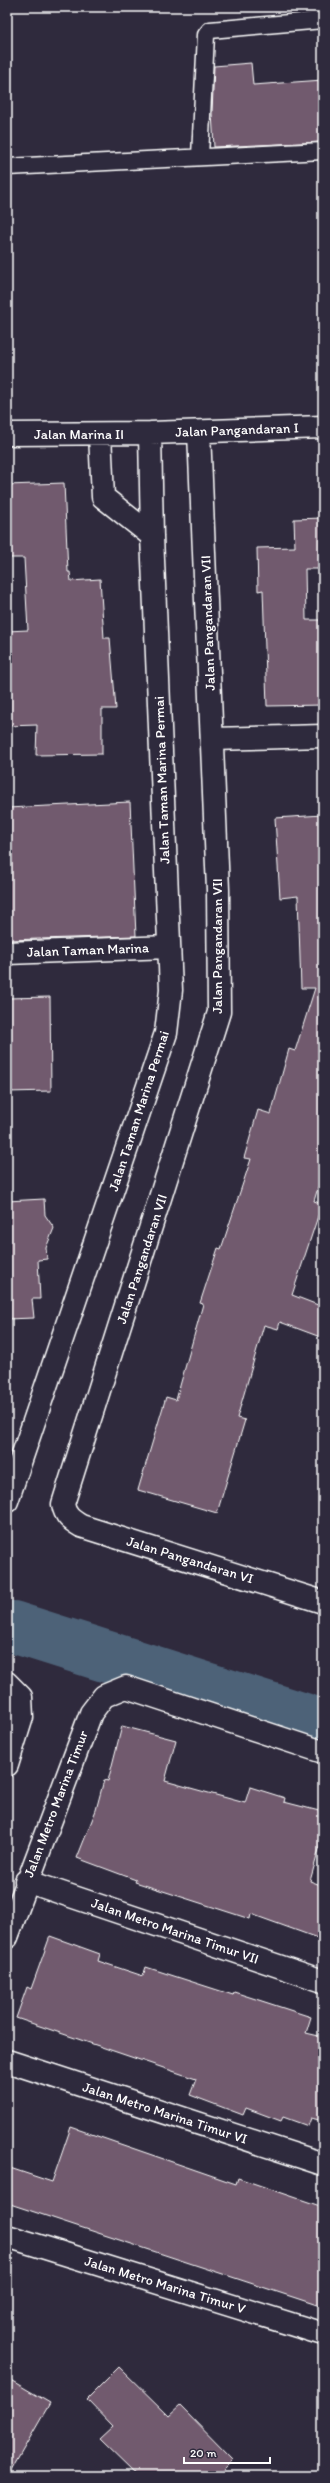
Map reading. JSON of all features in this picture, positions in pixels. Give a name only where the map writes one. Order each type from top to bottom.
[{"type":"street","name":"Jalan Pangandaran I","points":[[150,433],[323,427]]},
{"type":"street","name":"Jalan Pangandaran VII","points":[[64,1510],[64,1504],[219,1012],[218,890],[199,432]]},
{"type":"street","name":"Jalan Marina II","points":[[7,434],[150,433]]},
{"type":"street","name":"Jalan Taman Marina Permai","points":[[7,1501],[166,1033],[171,990],[152,536],[150,433]]},
{"type":"street","points":[[100,434],[103,497],[152,536]]},
{"type":"street","points":[[212,739],[323,736]]},
{"type":"street","name":"Jalan Taman Marina","points":[[7,953],[169,947]]},
{"type":"street","name":"Jalan Pangandaran VI","points":[[64,1510],[67,1516],[81,1526],[323,1602]]},
{"type":"street","points":[[7,1683],[21,1697],[22,1717],[7,1765]]},
{"type":"street","name":"Jalan Metro Marina Timur","points":[[7,1937],[26,1881],[90,1713],[104,1696],[126,1687],[323,1752]]},
{"type":"street","name":"Jalan Metro Marina Timur VII","points":[[26,1881],[323,1982]]},
{"type":"street","name":"Jalan Metro Marina Timur VI","points":[[7,2061],[323,2164]]},
{"type":"street","name":"Jalan Metro Marina Timur V","points":[[7,2236],[323,2334]]},
{"type":"lane","points":[[200,156],[206,35],[210,30],[323,20]]},
{"type":"lane","points":[[7,167],[200,156],[323,151]]},
{"type":"building","points":[[251,63],[253,85],[323,80],[323,142],[214,147],[212,113],[214,66]]},
{"type":"building","points":[[64,483],[68,572],[70,572],[71,581],[100,579],[104,638],[110,638],[116,709],[102,709],[102,754],[36,755],[37,725],[7,726],[7,631],[28,630],[24,558],[7,558],[7,485]]},
{"type":"building","points":[[323,518],[323,569],[305,569],[306,620],[323,620],[323,705],[267,706],[263,590],[258,591],[257,548],[295,547],[294,519]]},
{"type":"building","points":[[130,802],[136,936],[7,940],[7,808]]},
{"type":"building","points":[[323,815],[323,1171],[314,1201],[322,1204],[292,1295],[323,1307],[323,1338],[280,1322],[278,1329],[264,1325],[237,1418],[245,1420],[217,1513],[138,1490],[166,1397],[176,1400],[203,1304],[200,1303],[218,1248],[221,1249],[251,1159],[244,1158],[258,1110],[271,1114],[289,1049],[295,1051],[315,988],[301,988],[298,896],[280,898],[275,818]]},
{"type":"building","points":[[50,997],[51,1091],[7,1092],[7,998]]},
{"type":"building","points":[[44,1199],[45,1215],[54,1228],[46,1248],[47,1259],[38,1260],[40,1299],[32,1299],[34,1318],[7,1319],[7,1201]]},
{"type":"building","points":[[122,1726],[176,1740],[165,1781],[245,1803],[250,1787],[285,1798],[284,1802],[323,1812],[323,1835],[310,1881],[323,1886],[323,1940],[251,1914],[250,1919],[135,1882],[136,1880],[77,1858],[96,1810],[104,1780],[108,1781]]},
{"type":"building","points":[[50,1936],[100,1954],[98,1961],[143,1976],[146,1967],[233,1995],[234,1992],[311,2017],[306,2033],[323,2037],[323,2108],[319,2120],[311,2118],[308,2126],[283,2117],[281,2121],[246,2108],[243,2115],[190,2095],[196,2079],[16,2018],[27,1987],[31,1989]]},
{"type":"building","points":[[71,2127],[236,2184],[238,2178],[323,2207],[323,2307],[7,2203],[7,2167],[52,2182]]},
{"type":"building","points":[[119,2367],[169,2416],[180,2406],[233,2460],[217,2476],[137,2476],[99,2439],[113,2426],[87,2399]]},
{"type":"building","points":[[7,2378],[50,2403],[8,2476],[7,2476]]},
{"type":"waterway","points":[[7,1627],[13,1627],[323,1725]]}]
